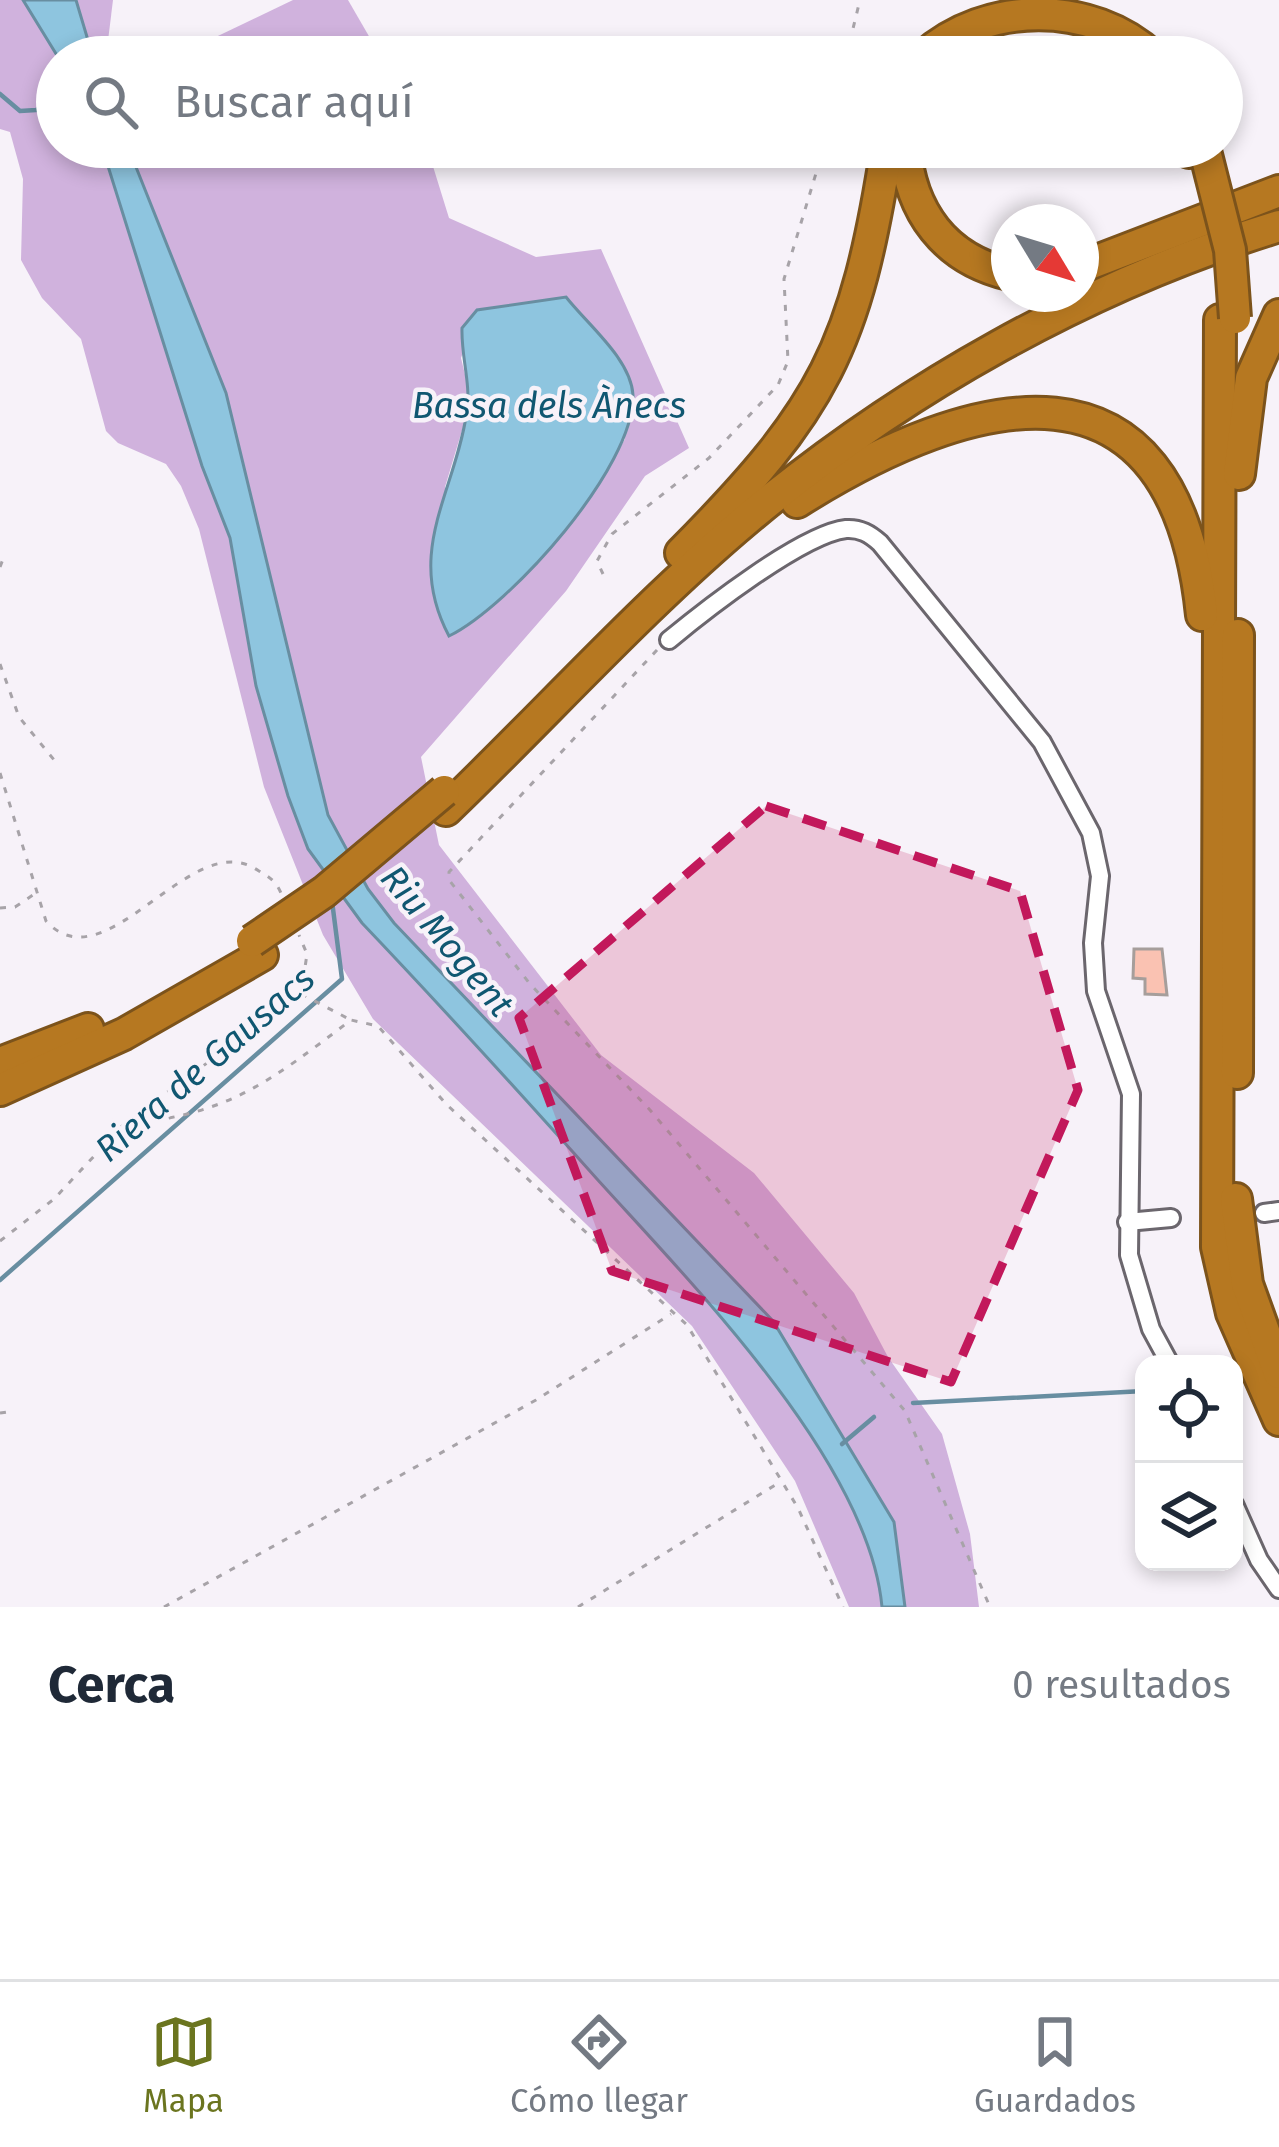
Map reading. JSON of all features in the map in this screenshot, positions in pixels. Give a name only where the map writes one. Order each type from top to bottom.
[{"type":"highway","points":[[950,36],[978,14],[1043,0],[1096,12],[1133,36]]},
{"type":"highway","points":[[972,36],[1037,16],[1081,23],[1101,36]]},
{"type":"highway","points":[[0,1090],[170,990],[257,948],[445,801],[650,596],[772,458],[831,370],[868,257],[883,168]]},
{"type":"highway","points":[[909,168],[914,195],[935,233],[970,260],[991,268]]},
{"type":"highway","points":[[1197,168],[1227,319],[1239,474],[1236,1208],[1247,1284],[1279,1373]]},
{"type":"highway","points":[[1099,260],[1279,191]]},
{"type":"highway","points":[[1099,281],[1178,244],[1279,209]]},
{"type":"highway","points":[[650,596],[812,468],[953,374],[1156,271],[1279,226]]},
{"type":"highway","points":[[650,596],[850,422],[943,362],[1037,312]]},
{"type":"highway","points":[[1239,474],[1251,378],[1279,315]]},
{"type":"highway","points":[[1227,319],[1216,695],[1217,1247],[1232,1313],[1279,1420]]},
{"type":"highway","points":[[650,596],[872,459],[964,423],[1018,412],[1063,413],[1121,437],[1154,466],[1174,497],[1197,572],[1206,670],[1216,695]]},
{"type":"highway","points":[[0,1048],[88,1039]]},
{"type":"highway","points":[[0,1064],[88,1039]]},
{"type":"highway","points":[[0,1099],[88,1039]]},
{"type":"street","points":[[669,640],[783,560],[840,530],[866,532],[880,543],[1042,742],[1078,802],[1099,862],[1096,991],[1131,1094],[1127,1222],[1136,1285],[1166,1355]]},
{"type":"street","points":[[1127,1222],[1171,1218]]},
{"type":"street","points":[[1243,1525],[1258,1560],[1279,1589]]},
{"type":"path","points":[[851,36],[860,0]]},
{"type":"path","points":[[603,574],[598,554],[612,534],[710,458],[778,385],[788,353],[783,289],[818,168]]},
{"type":"path","points":[[0,567],[3,559]]},
{"type":"path","points":[[669,640],[449,872],[448,880],[530,984],[650,1110],[905,1411],[990,1607]]},
{"type":"path","points":[[0,664],[19,717],[55,761]]},
{"type":"path","points":[[0,773],[46,921],[55,931],[78,939],[100,933],[212,863],[240,860],[275,880]]},
{"type":"path","points":[[0,908],[16,907],[38,892]]},
{"type":"path","points":[[0,1241],[55,1199],[124,1124],[301,994],[308,954]]},
{"type":"path","points":[[301,994],[350,1020],[378,1026],[446,1104],[502,1150],[705,1347],[783,1480],[843,1607]]},
{"type":"path","points":[[124,1124],[184,1119],[261,1089],[350,1020]]},
{"type":"path","points":[[164,1607],[536,1400],[671,1314]]},
{"type":"path","points":[[0,1413],[8,1412]]},
{"type":"path","points":[[578,1607],[783,1480]]},
{"type":"highlighted area","points":[[766,806],[1020,891],[1078,1090],[951,1382],[612,1271],[519,1018]]},
{"type":"shaded area","points":[[0,0],[23,0],[45,36],[36,36],[36,168],[109,168],[202,466],[230,538],[256,686],[308,849],[362,923],[680,1270],[770,1379],[845,1495],[870,1552],[882,1607],[849,1607],[795,1481],[692,1326],[373,1019],[323,935],[264,787],[199,529],[181,486],[166,464],[118,443],[106,431],[81,339],[42,298],[21,260],[23,179],[10,132],[0,129]]},
{"type":"shaded area","points":[[76,0],[113,0],[109,36],[87,36]]},
{"type":"shaded area","points":[[293,0],[348,0],[369,36],[218,36]]},
{"type":"shaded area","points":[[136,168],[434,168],[449,218],[536,257],[601,249],[689,448],[645,476],[566,591],[421,757],[439,845],[601,1055],[754,1173],[854,1293],[888,1357],[942,1434],[970,1534],[979,1607],[905,1607],[894,1522],[773,1321],[394,923],[368,889],[328,815],[226,393]],"holes":[[[566,298],[590,328],[625,439],[573,518],[509,586],[445,487],[466,417],[469,391],[461,358],[477,310]]]},
{"type":"water","points":[[23,0],[76,0],[87,36],[45,36]]},
{"type":"water","points":[[109,168],[136,168],[226,393],[328,815],[368,889],[394,923],[773,1321],[894,1522],[905,1607],[882,1607],[870,1552],[845,1494],[770,1378],[680,1270],[362,923],[308,849],[256,686],[230,538],[202,466]]},
{"type":"water","name":"Bassa dels Ànecs","points":[[566,297],[625,368],[633,395],[628,425],[614,459],[565,531],[504,596],[449,636],[436,605],[432,549],[467,411],[462,328],[477,310]]},
{"type":"building","points":[[1134,949],[1162,949],[1167,995],[1145,994],[1145,979],[1133,978]]},
{"type":"waterway","points":[[0,94],[20,111],[36,110]]},
{"type":"waterway","name":"Riera de Gausacs","points":[[0,1280],[342,979],[332,901]]},
{"type":"waterway","points":[[913,1403],[1135,1391]]},
{"type":"waterway","points":[[842,1444],[874,1417]]},
{"type":"water label","name":"Riu Mogent","points":[[447,941]]}]
